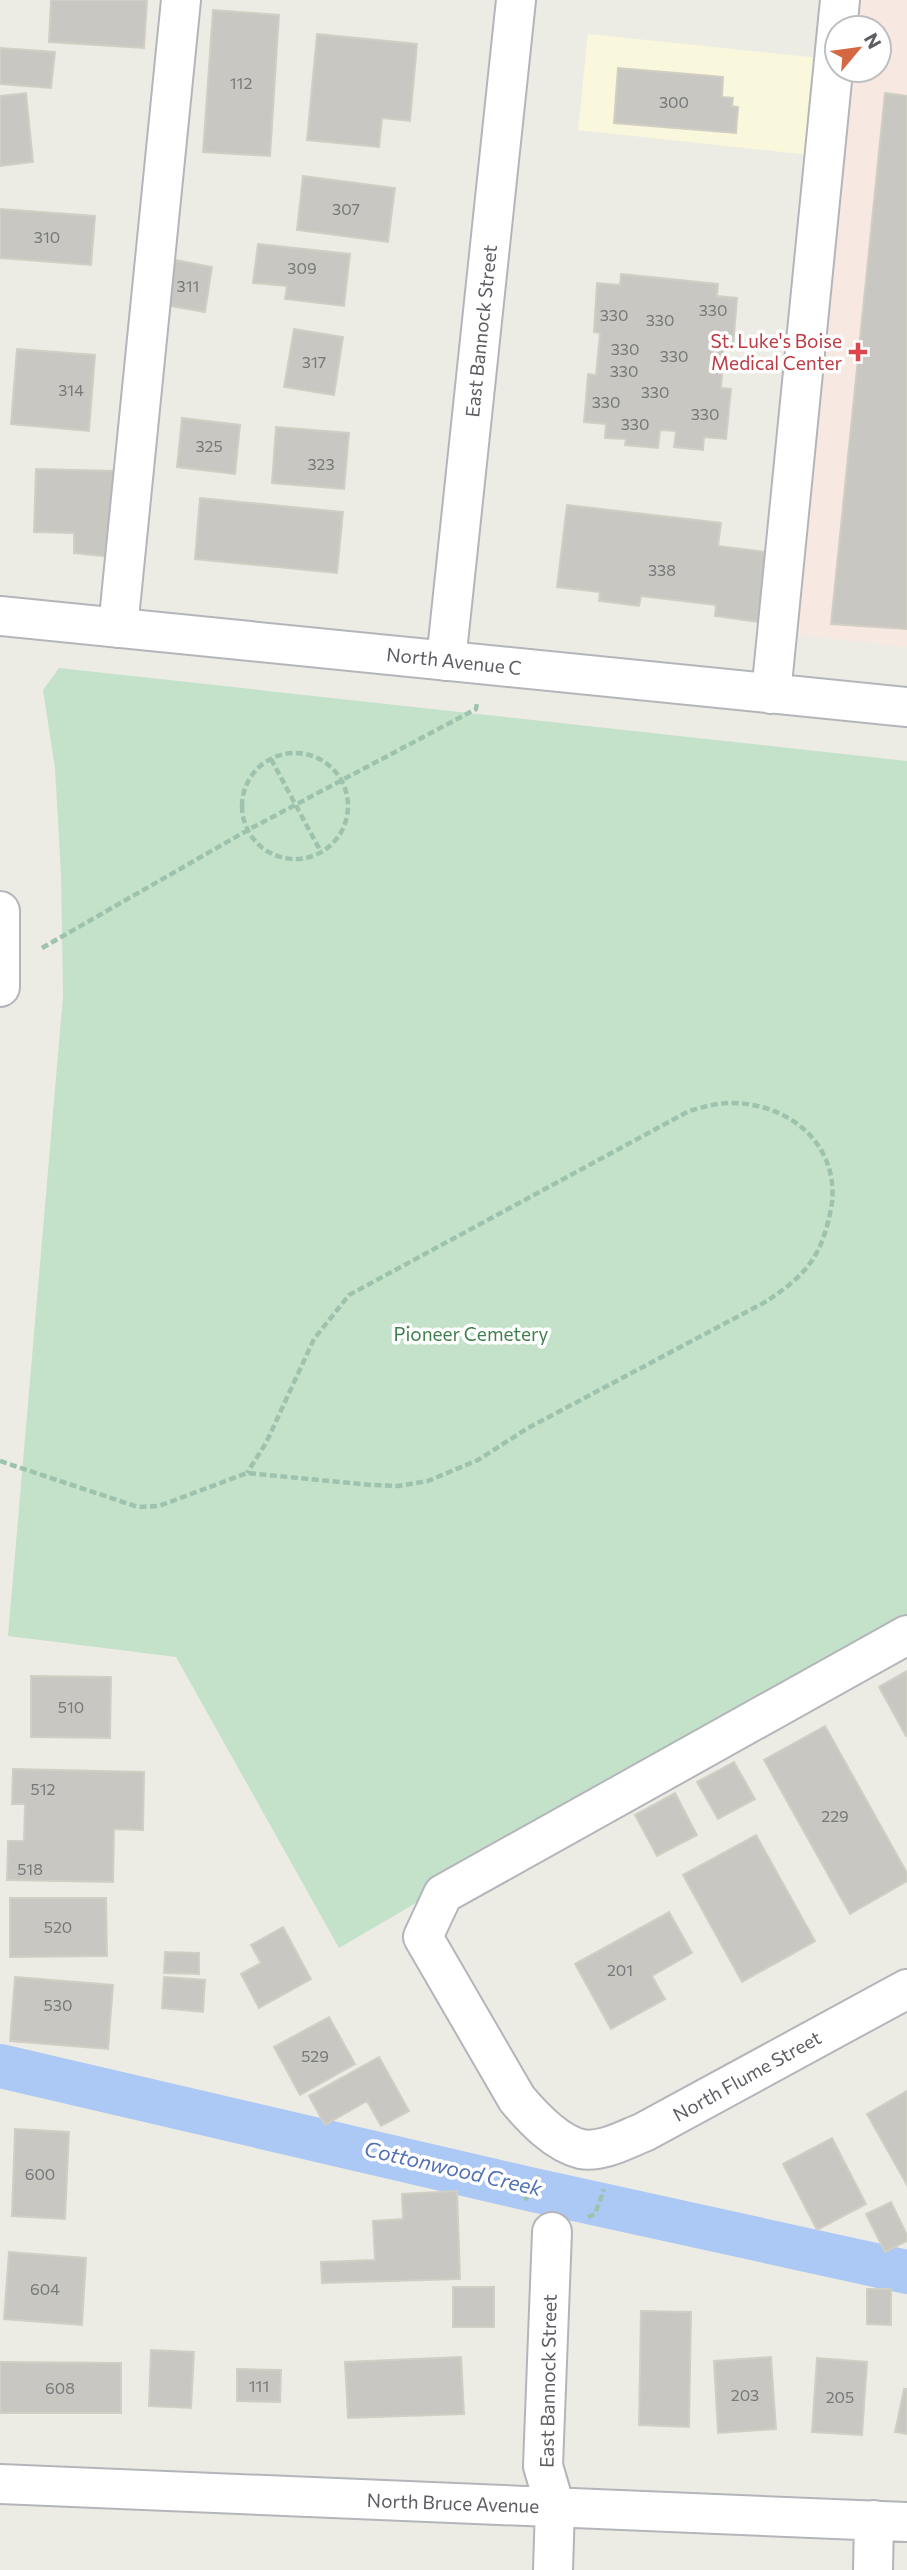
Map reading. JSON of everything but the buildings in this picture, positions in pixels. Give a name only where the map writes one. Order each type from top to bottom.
[{"type":"street","points":[[118,628],[181,0]]},
{"type":"street","name":"East Bannock Street","points":[[463,663],[516,0]]},
{"type":"street","points":[[771,694],[840,0]]},
{"type":"street","name":"North Avenue C","points":[[0,616],[907,707]]},
{"type":"street","points":[[0,911],[1,979]]},
{"type":"street","name":"North Flume Street","points":[[907,1635],[443,1894],[424,1937],[517,2099],[558,2138],[582,2149],[608,2146],[644,2132],[907,1989]]},
{"type":"street","name":"East Bannock Street","points":[[552,2232],[543,2466],[555,2507],[553,2570]]},
{"type":"street","name":"North Bruce Avenue","points":[[0,2484],[890,2521]]},
{"type":"street","points":[[873,2570],[890,2521]]},
{"type":"path","points":[[1,979],[248,830],[476,709],[463,663]]},
{"type":"path","points":[[297,752],[314,756],[329,765],[341,780],[347,795],[347,813],[342,830],[332,844],[321,852],[301,859],[283,858],[267,851],[254,840],[241,807],[244,790],[252,774],[264,762],[297,752]]},
{"type":"path","points":[[271,759],[321,852]]},
{"type":"path","points":[[0,1461],[138,1507],[159,1506],[247,1472],[398,1486],[428,1481],[478,1460],[528,1428],[767,1301],[796,1280],[812,1261],[830,1218],[833,1191],[831,1167],[818,1145],[801,1126],[778,1112],[731,1103],[689,1111],[349,1295],[314,1339],[266,1444],[247,1472]]},
{"type":"path","points":[[522,2206],[538,2178]]},
{"type":"path","points":[[595,2214],[606,2184]]},
{"type":"shaded area","name":"St. Luke's Boise Medical Center","points":[[843,0],[907,0],[907,647],[783,633],[836,84],[893,84],[893,14],[842,14]]},
{"type":"shaded area","points":[[588,34],[819,58],[810,155],[578,130]]},
{"type":"green space","name":"Pioneer Cemetery","points":[[59,668],[907,761],[907,1616],[339,1948],[176,1657],[8,1636],[63,996],[61,875],[55,768],[43,690]]},
{"type":"waterway","name":"Cottonwood Creek","points":[[0,2066],[529,2189],[907,2272]]},
{"type":"place","name":"St. Luke's Boise Medical Center","points":[[858,352]]}]
